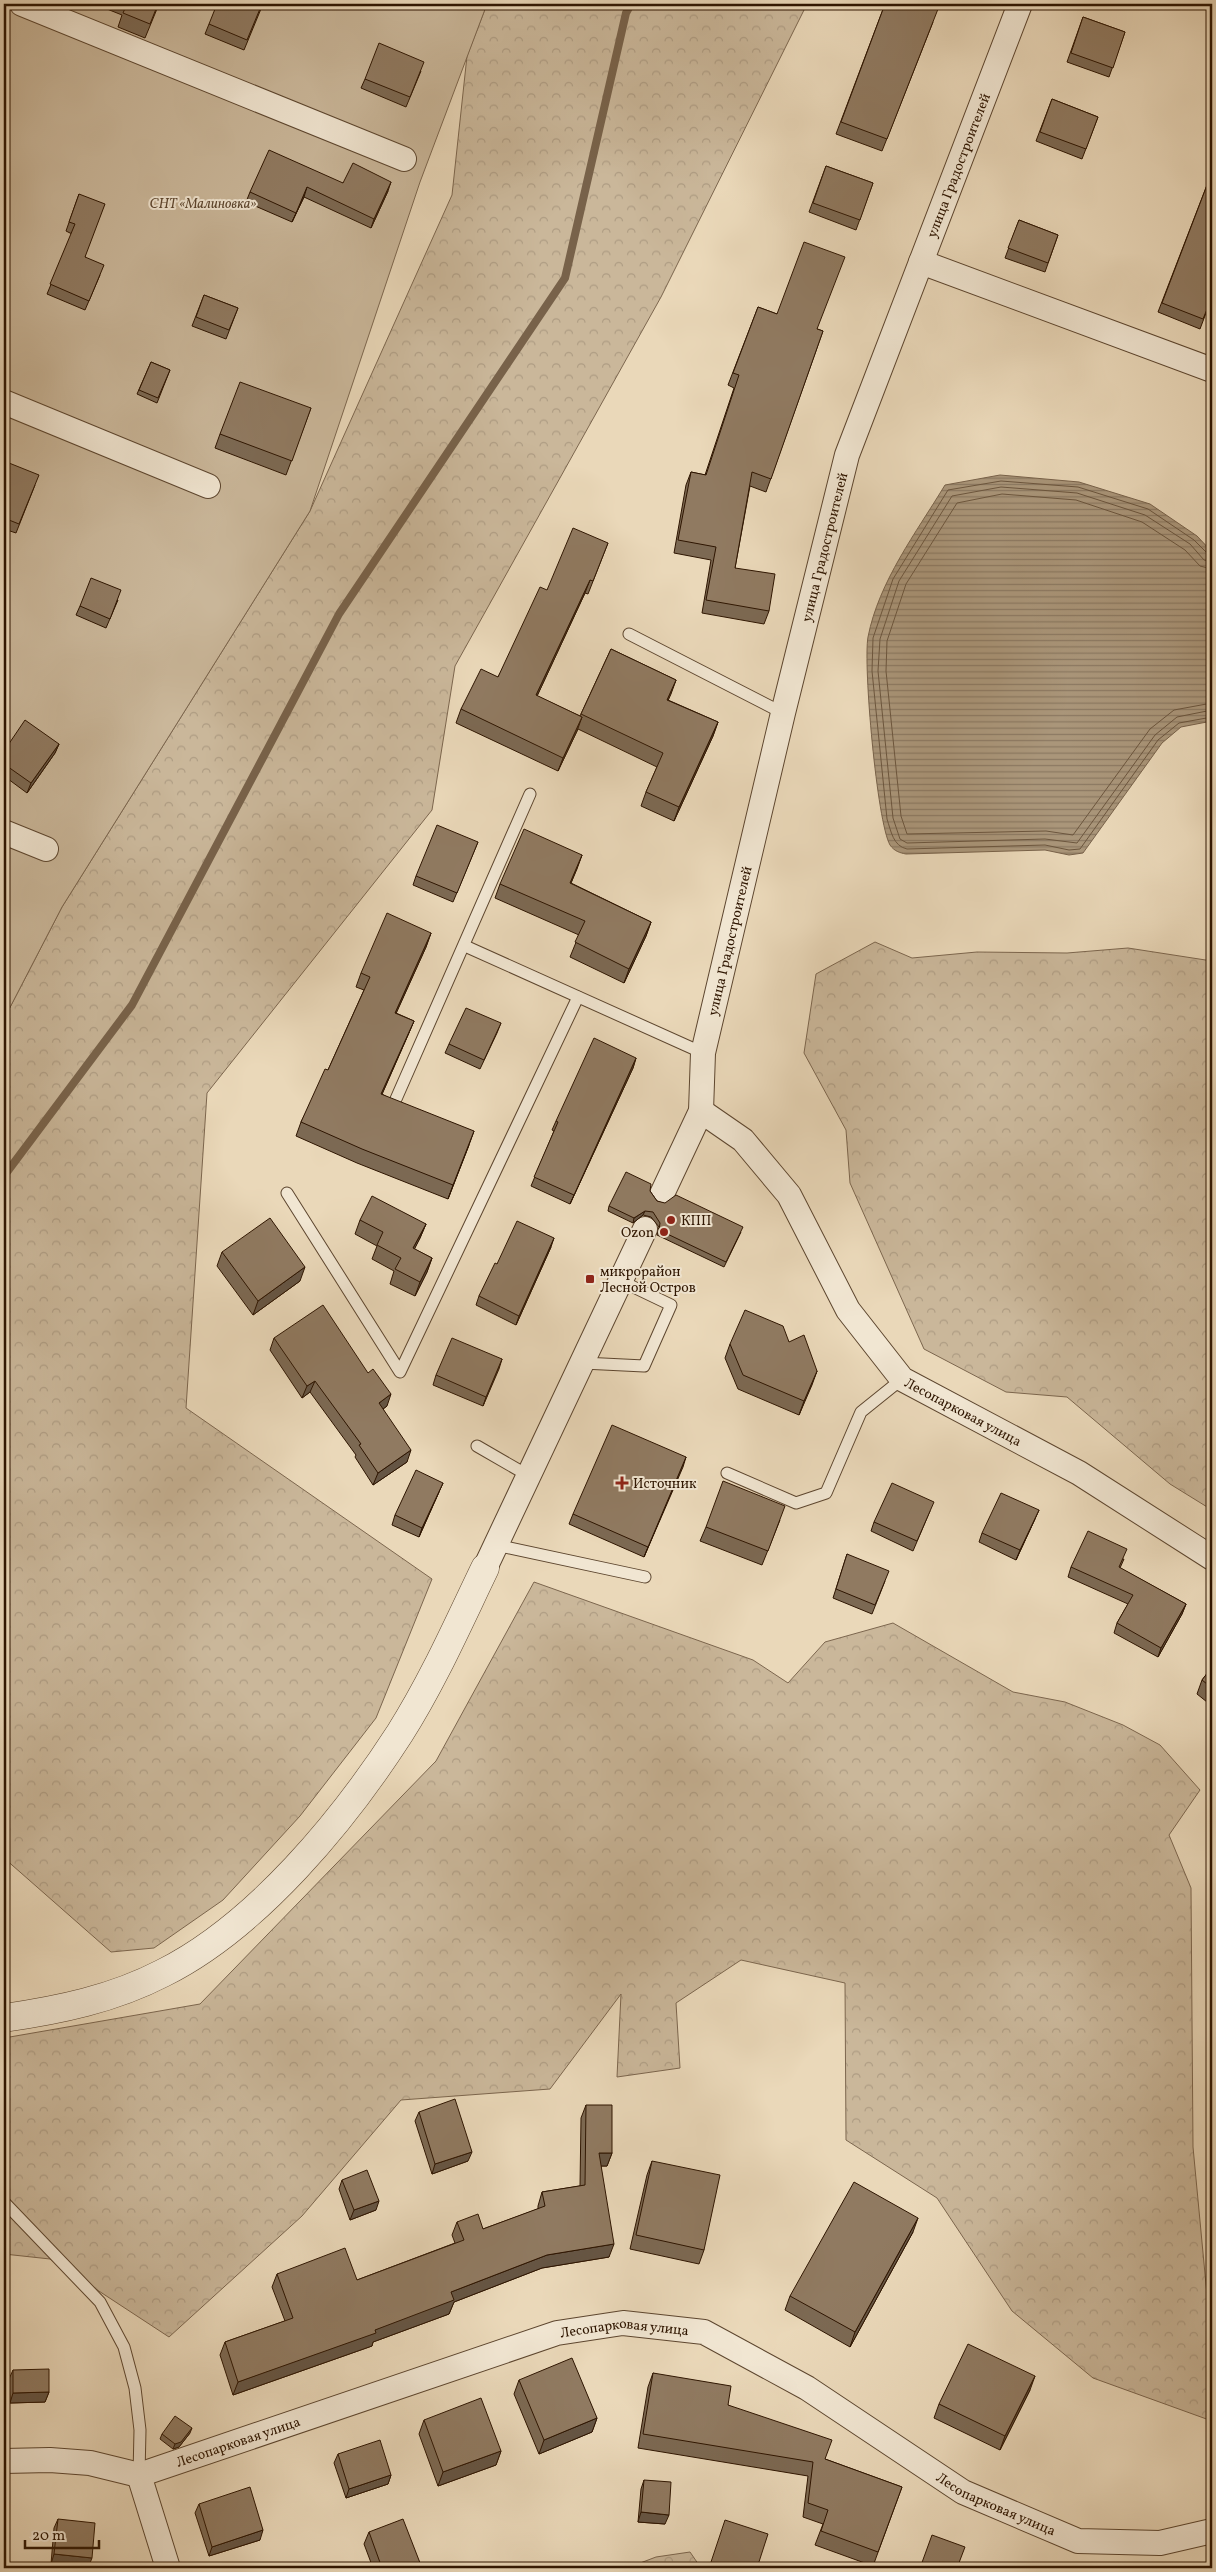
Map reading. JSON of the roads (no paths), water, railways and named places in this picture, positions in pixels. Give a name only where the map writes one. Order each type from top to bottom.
[{"type":"street","points":[[22,4],[404,159]]},
{"type":"street","name":"улица Градостроителей","points":[[701,1111],[703,1053],[783,712],[847,455],[1020,4]]},
{"type":"street","points":[[921,262],[1212,370]]},
{"type":"street","points":[[4,402],[208,486]]},
{"type":"street","points":[[4,832],[46,849]]},
{"type":"street","points":[[662,1194],[701,1111]]},
{"type":"street","name":"Лесопарковая улица","points":[[701,1111],[742,1140],[789,1195],[848,1310],[902,1379],[975,1420],[1079,1473],[1212,1558]]},
{"type":"street","points":[[4,2018],[59,2009],[98,2000],[164,1973],[196,1954],[253,1911],[295,1868],[334,1821],[400,1733],[444,1653],[645,1229]]},
{"type":"street","name":"Лесопарковая улица","points":[[139,2475],[557,2334],[623,2323],[704,2332],[807,2388],[963,2492],[1078,2542],[1160,2543],[1212,2531]]},
{"type":"street","points":[[4,2461],[50,2460],[90,2464],[139,2475],[168,2568]]},
{"type":"lane","points":[[629,634],[783,712]]},
{"type":"lane","points":[[396,1099],[465,946],[530,794]]},
{"type":"lane","points":[[465,946],[703,1053]]},
{"type":"lane","points":[[287,1193],[400,1372],[578,997]]},
{"type":"lane","points":[[583,1363],[644,1366],[671,1305],[621,1282]]},
{"type":"lane","points":[[727,1473],[796,1503],[826,1493],[861,1412],[902,1379]]},
{"type":"lane","points":[[477,1446],[529,1476]]},
{"type":"lane","points":[[490,1557],[646,1577]]},
{"type":"lane","points":[[4,2202],[100,2302],[124,2347],[135,2388],[140,2430],[139,2475]]},
{"type":"water","points":[[1000,475],[1079,482],[1150,504],[1197,536],[1212,552],[1212,721],[1181,727],[1162,743],[1083,853],[1069,855],[1045,850],[902,853],[890,845],[885,831],[876,776],[869,709],[867,653],[868,637],[873,616],[900,558],[945,485]]},
{"type":"waterway","points":[[4,1176],[132,1005],[339,614],[565,278],[626,13],[631,4]]},
{"type":"place","name":"КПП","points":[[671,1220]]},
{"type":"place","name":"Ozon","points":[[664,1232]]},
{"type":"place","name":"микрорайон Лесной Остров","points":[[590,1279]]},
{"type":"place","name":"Источник","points":[[622,1483]]},
{"type":"park label","name":"СНТ «Малиновка»","points":[[203,203]]}]
